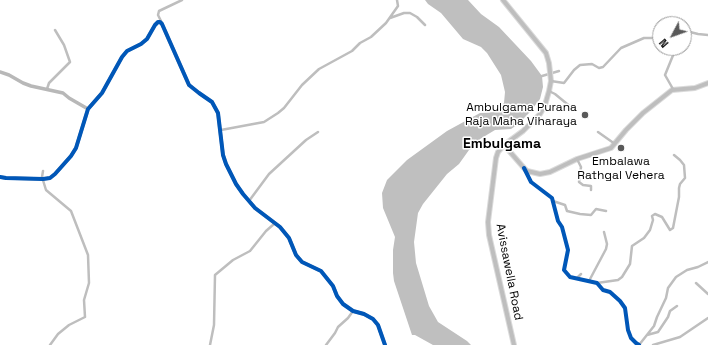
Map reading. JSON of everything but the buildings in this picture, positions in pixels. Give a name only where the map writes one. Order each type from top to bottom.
[{"type":"main road","name":"Avissawella Road","points":[[503,0],[546,53],[549,63],[550,79],[549,91],[545,105],[540,114],[523,131],[504,145],[498,152],[496,158],[488,222],[489,235],[495,267],[514,345]]},
{"type":"main road","points":[[504,145],[524,168],[534,173],[544,174],[577,158],[608,149],[615,144],[626,130],[643,113],[674,89],[695,88],[708,82]]},
{"type":"street","points":[[182,0],[159,11],[158,15],[189,85],[198,94],[212,102],[218,113],[221,130],[221,145],[226,164],[236,184],[249,201],[274,224],[280,227],[289,238],[296,255],[302,262],[321,271],[333,286],[337,296],[353,311],[364,314],[373,319],[378,325],[385,345]]},
{"type":"street","points":[[221,130],[264,122],[278,114],[302,86],[320,69],[352,51],[360,43],[371,37],[398,6],[397,0]]},
{"type":"street","points":[[389,18],[404,13],[410,13],[418,17],[425,25]]},
{"type":"street","points":[[0,177],[43,179],[50,178],[55,174],[76,148],[88,109],[102,93],[122,57],[127,51],[141,44],[147,39],[158,22],[162,24]]},
{"type":"street","points":[[47,89],[49,83],[70,62],[64,45],[55,30]]},
{"type":"street","points":[[692,32],[708,35]]},
{"type":"street","points":[[550,79],[564,83],[580,65],[592,64],[599,68],[603,67],[621,48],[644,38],[652,38]]},
{"type":"street","points":[[673,56],[665,75],[674,89]]},
{"type":"street","points":[[0,72],[31,86],[63,93],[88,109]]},
{"type":"street","points":[[549,91],[556,94],[572,108]]},
{"type":"street","points":[[249,201],[269,174],[306,140],[318,132]]},
{"type":"street","points":[[598,132],[615,144]]},
{"type":"street","points":[[524,168],[532,182],[550,196],[553,201],[558,221],[566,239],[568,250],[564,270],[570,277],[597,283],[618,280],[622,277],[630,264],[632,246],[640,242],[650,230],[653,220],[652,216],[654,214],[662,217],[670,230],[673,228],[680,184],[686,178],[684,165],[674,155]]},
{"type":"street","points":[[577,158],[581,167],[579,182],[583,185],[591,186],[591,190]]},
{"type":"street","points":[[43,171],[43,179],[46,190],[71,211],[88,255],[89,283],[84,300],[85,317],[69,325],[58,334],[50,345]]},
{"type":"street","points":[[553,201],[565,205],[567,211],[580,214],[591,215],[596,209],[606,211]]},
{"type":"street","points":[[210,345],[214,325],[215,275],[233,260],[250,250],[274,224]]},
{"type":"street","points":[[589,281],[606,249],[604,232]]},
{"type":"street","points":[[597,283],[603,290],[610,292],[625,308],[628,330],[631,338],[639,345],[654,326],[666,298],[668,288],[676,277],[687,270],[708,262]]},
{"type":"street","points":[[577,278],[581,274]]},
{"type":"street","points":[[696,283],[708,294]]},
{"type":"street","points":[[646,335],[658,332],[668,317],[670,311],[678,306]]},
{"type":"street","points":[[326,345],[338,327],[353,311]]},
{"type":"street","points":[[653,345],[680,337],[708,318]]},
{"type":"shaded area","points":[[425,0],[468,0],[481,14],[499,27],[531,61],[542,76],[543,87],[540,99],[529,113],[511,129],[495,130],[480,139],[477,147],[469,150],[459,164],[447,174],[423,204],[418,213],[414,242],[416,263],[429,306],[438,322],[471,345],[433,345],[415,335],[412,335],[394,281],[393,250],[395,237],[383,208],[382,193],[387,180],[407,160],[447,131],[480,113],[497,112],[504,103],[505,92],[501,75],[487,53],[481,47],[463,39],[441,13],[428,4]]},
{"type":"waterway","points":[[542,76],[559,71]]},
{"type":"cycle path","points":[[0,177],[43,179],[50,178],[55,174],[76,148],[88,109],[102,93],[122,57],[127,51],[141,44],[147,39],[155,25],[160,22],[189,85],[212,102],[218,113],[223,155],[236,184],[255,208],[280,227],[289,238],[296,255],[302,262],[321,271],[333,286],[337,296],[343,304],[353,311],[364,314],[373,319],[378,325],[385,345]]},
{"type":"cycle path","points":[[524,168],[531,182],[552,198],[568,250],[564,270],[570,277],[597,283],[603,290],[610,292],[620,301],[625,308],[628,330],[631,338],[639,345]]},
{"type":"place","name":"Ambulgama Purana Raja Maha Viharaya","points":[[585,115]]},
{"type":"place","name":"Embalawa Rathgal Vehera","points":[[621,148]]},
{"type":"district","name":"Embulgama","points":[[502,144]]}]
